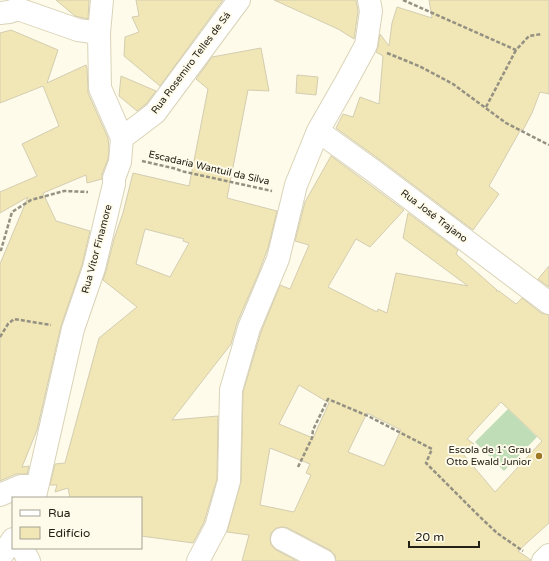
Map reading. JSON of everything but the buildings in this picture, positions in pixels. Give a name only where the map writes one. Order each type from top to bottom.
[{"type":"street","name":"Rua Vitor Finamore","points":[[35,495],[73,329],[94,268],[114,184],[114,178],[120,162],[122,138],[100,88],[99,33],[102,0]]},
{"type":"street","name":"Rua Rosemiro Telles de Sá","points":[[122,138],[155,113],[239,0]]},
{"type":"street","points":[[198,561],[216,527],[229,481],[231,390],[249,328],[278,259],[296,185],[318,131],[366,45],[371,11],[369,0]]},
{"type":"street","points":[[15,7],[78,30],[99,33]]},
{"type":"street","name":"Rua José Trajano","points":[[318,131],[549,303]]},
{"type":"street","points":[[0,495],[22,486],[28,486],[35,495]]},
{"type":"street","points":[[282,539],[324,561]]},
{"type":"street","points":[[0,558],[12,540]]},
{"type":"street","points":[[23,549],[29,561]]},
{"type":"street","points":[[535,557],[549,555]]},
{"type":"path","points":[[403,0],[516,50]]},
{"type":"path","points":[[486,107],[516,50],[529,36],[542,34]]},
{"type":"path","points":[[366,45],[419,66],[453,84],[506,123],[549,145]]},
{"type":"path","name":"Escadaria Wantuil da Silva","points":[[120,162],[141,160],[177,169],[181,172],[293,196]]},
{"type":"path","points":[[0,249],[1,250],[12,212],[31,200],[64,191],[89,192],[114,184]]},
{"type":"path","points":[[0,337],[8,324],[14,319],[73,329]]},
{"type":"path","points":[[298,467],[312,438],[313,430],[328,399],[368,416],[432,449],[426,463],[497,533],[535,557]]},
{"type":"green space","points":[[508,409],[537,437],[504,471],[475,442]]},
{"type":"place","name":"Escola de 1˚ Grau Otto Ewald Junior","points":[[539,456]]}]
